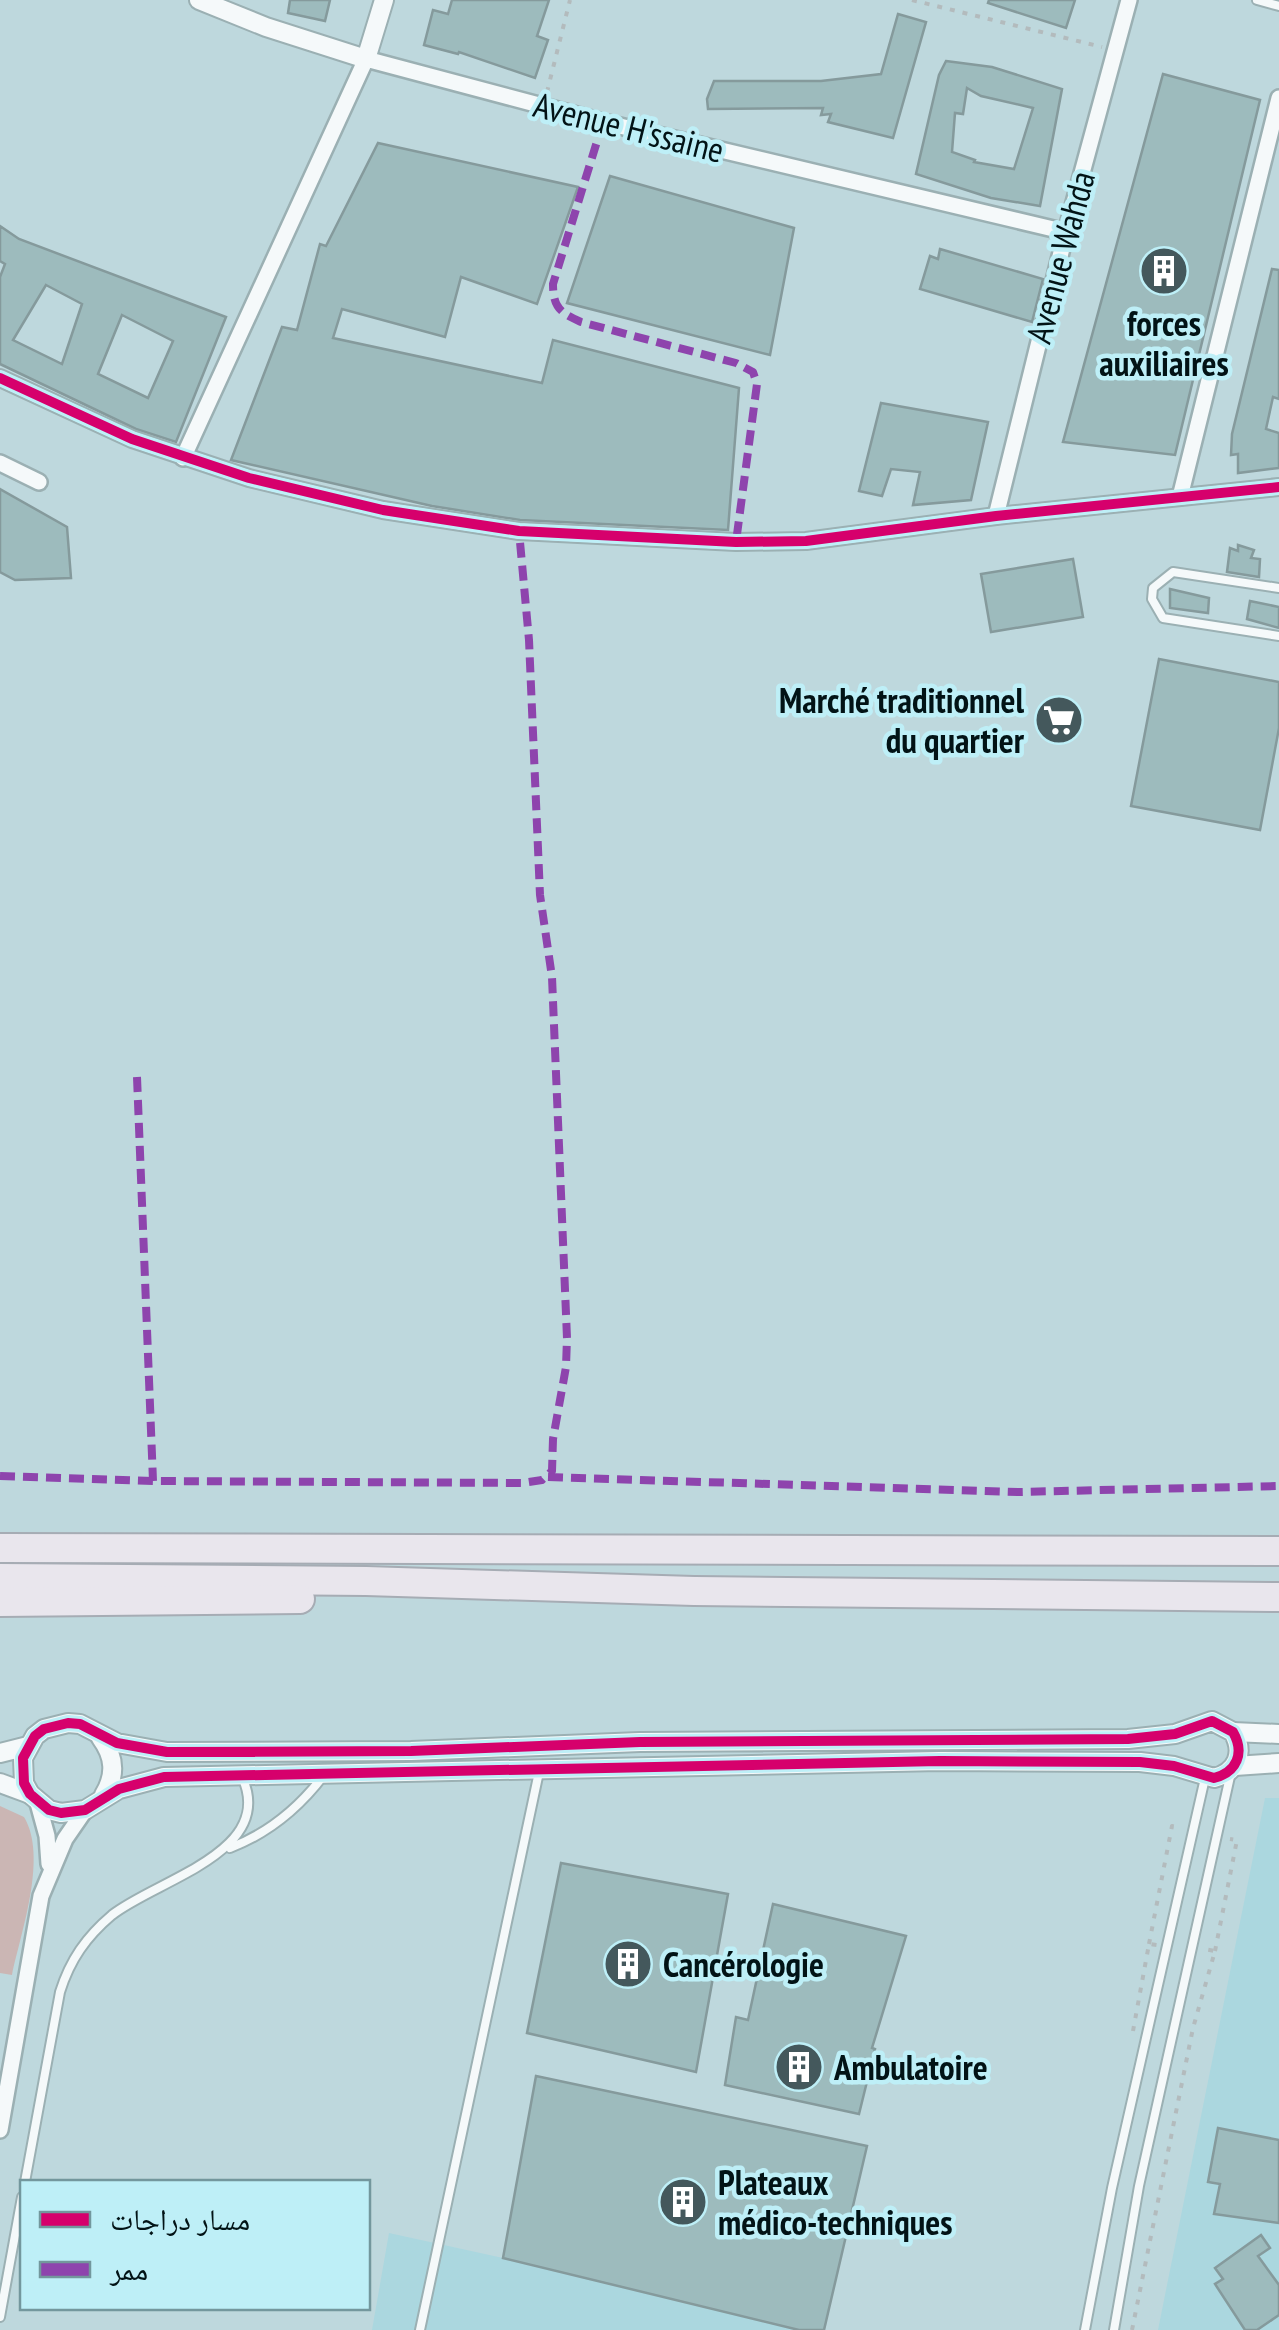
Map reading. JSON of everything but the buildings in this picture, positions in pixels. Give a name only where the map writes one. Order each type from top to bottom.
[{"type":"highway","points":[[0,1528],[181,1548]]},
{"type":"highway","points":[[0,1548],[1279,1551]]},
{"type":"highway","points":[[0,1578],[1279,1596]]},
{"type":"highway","points":[[0,1602],[412,1598],[645,1604],[694,1590]]},
{"type":"street","name":"Avenue H'ssaine","points":[[199,0],[266,27],[366,59],[543,106],[1066,232]]},
{"type":"street","points":[[183,458],[366,59],[384,0]]},
{"type":"street","name":"Avenue Wahda","points":[[996,516],[1066,232],[1129,0]]},
{"type":"street","points":[[1180,496],[1279,98]]},
{"type":"street","points":[[0,378],[83,418],[183,458],[316,496],[519,531],[771,543],[1279,487]]},
{"type":"street","points":[[0,463],[39,482]]},
{"type":"street","points":[[0,2130],[3,2094],[50,1854],[22,1770],[28,1746],[44,1728],[56,1724],[80,1724],[101,1738],[167,1752],[411,1752],[640,1742],[1128,1740],[1191,1730],[1212,1721],[1233,1732],[1279,1734]]},
{"type":"street","points":[[1191,1730],[1182,1750],[1198,1774]]},
{"type":"street","points":[[1233,1732],[1240,1749],[1233,1768]]},
{"type":"street","points":[[101,1738],[108,1748],[113,1772],[104,1795]]},
{"type":"street","points":[[0,1753],[28,1746]]},
{"type":"street","points":[[48,1873],[64,1839],[85,1810],[104,1795],[164,1778],[940,1762],[1140,1762],[1214,1778],[1233,1768],[1279,1763]]},
{"type":"street","points":[[0,1783],[60,1813],[85,1810]]},
{"type":"lane","points":[[1257,0],[1279,6]]},
{"type":"lane","points":[[1279,588],[1174,572],[1153,588],[1152,599],[1163,618],[1279,636]]},
{"type":"lane","points":[[1114,2330],[1139,2186],[1233,1768]]},
{"type":"lane","points":[[420,2330],[540,1772]]},
{"type":"lane","points":[[25,2180],[60,1992],[68,1966],[86,1940],[114,1914],[221,1851],[269,1829],[308,1795],[324,1774]]},
{"type":"lane","points":[[1085,2330],[1198,1774]]},
{"type":"lane","points":[[221,1851],[238,1837],[247,1818],[249,1796],[242,1776]]},
{"type":"lane","points":[[0,2316],[20,2209]]},
{"type":"path","points":[[543,106],[570,0]]},
{"type":"path","points":[[912,0],[1116,50]]},
{"type":"path","points":[[1132,2330],[1193,2028],[1216,1950],[1192,1948]]},
{"type":"shaded area","points":[[1265,1798],[1279,1798],[1279,2330],[1158,2330]]},
{"type":"shaded area","points":[[0,1806],[24,1817],[34,1853],[30,1895],[12,1975],[0,1973]]},
{"type":"shaded area","points":[[389,2233],[503,2258],[799,2330],[372,2330]]},
{"type":"marked path","points":[[603,122],[553,284],[555,299],[563,312],[581,322],[736,363],[753,372],[757,384],[736,542]]},
{"type":"marked path","points":[[0,1476],[522,1483],[542,1480],[552,1471],[567,1338],[552,977],[540,895],[529,640],[519,531]]},
{"type":"marked path","points":[[137,1077],[153,1481]]},
{"type":"marked path","points":[[548,1477],[1018,1492],[1279,1486]]},
{"type":"cycle path","points":[[0,378],[132,439],[249,478],[383,510],[519,531],[736,542],[806,541],[996,516],[1279,487]]},
{"type":"cycle path","points":[[1212,1721],[1233,1732],[1238,1747],[1237,1761],[1214,1778],[1174,1766],[1140,1762],[940,1761],[164,1777],[119,1789],[85,1810],[61,1813],[49,1810],[30,1794],[24,1783],[23,1758],[35,1736],[44,1729],[68,1723],[80,1724],[117,1743],[167,1752],[411,1751],[640,1742],[1128,1739],[1175,1734],[1212,1721]]},
{"type":"place","name":"forces auxiliaires","points":[[1164,271]]},
{"type":"place","name":"Marché traditionnel du quartier","points":[[1059,720]]},
{"type":"place","name":"Cancérologie","points":[[628,1964]]},
{"type":"place","name":"Ambulatoire","points":[[799,2067]]},
{"type":"place","name":"Plateaux médico-techniques","points":[[683,2202]]}]
